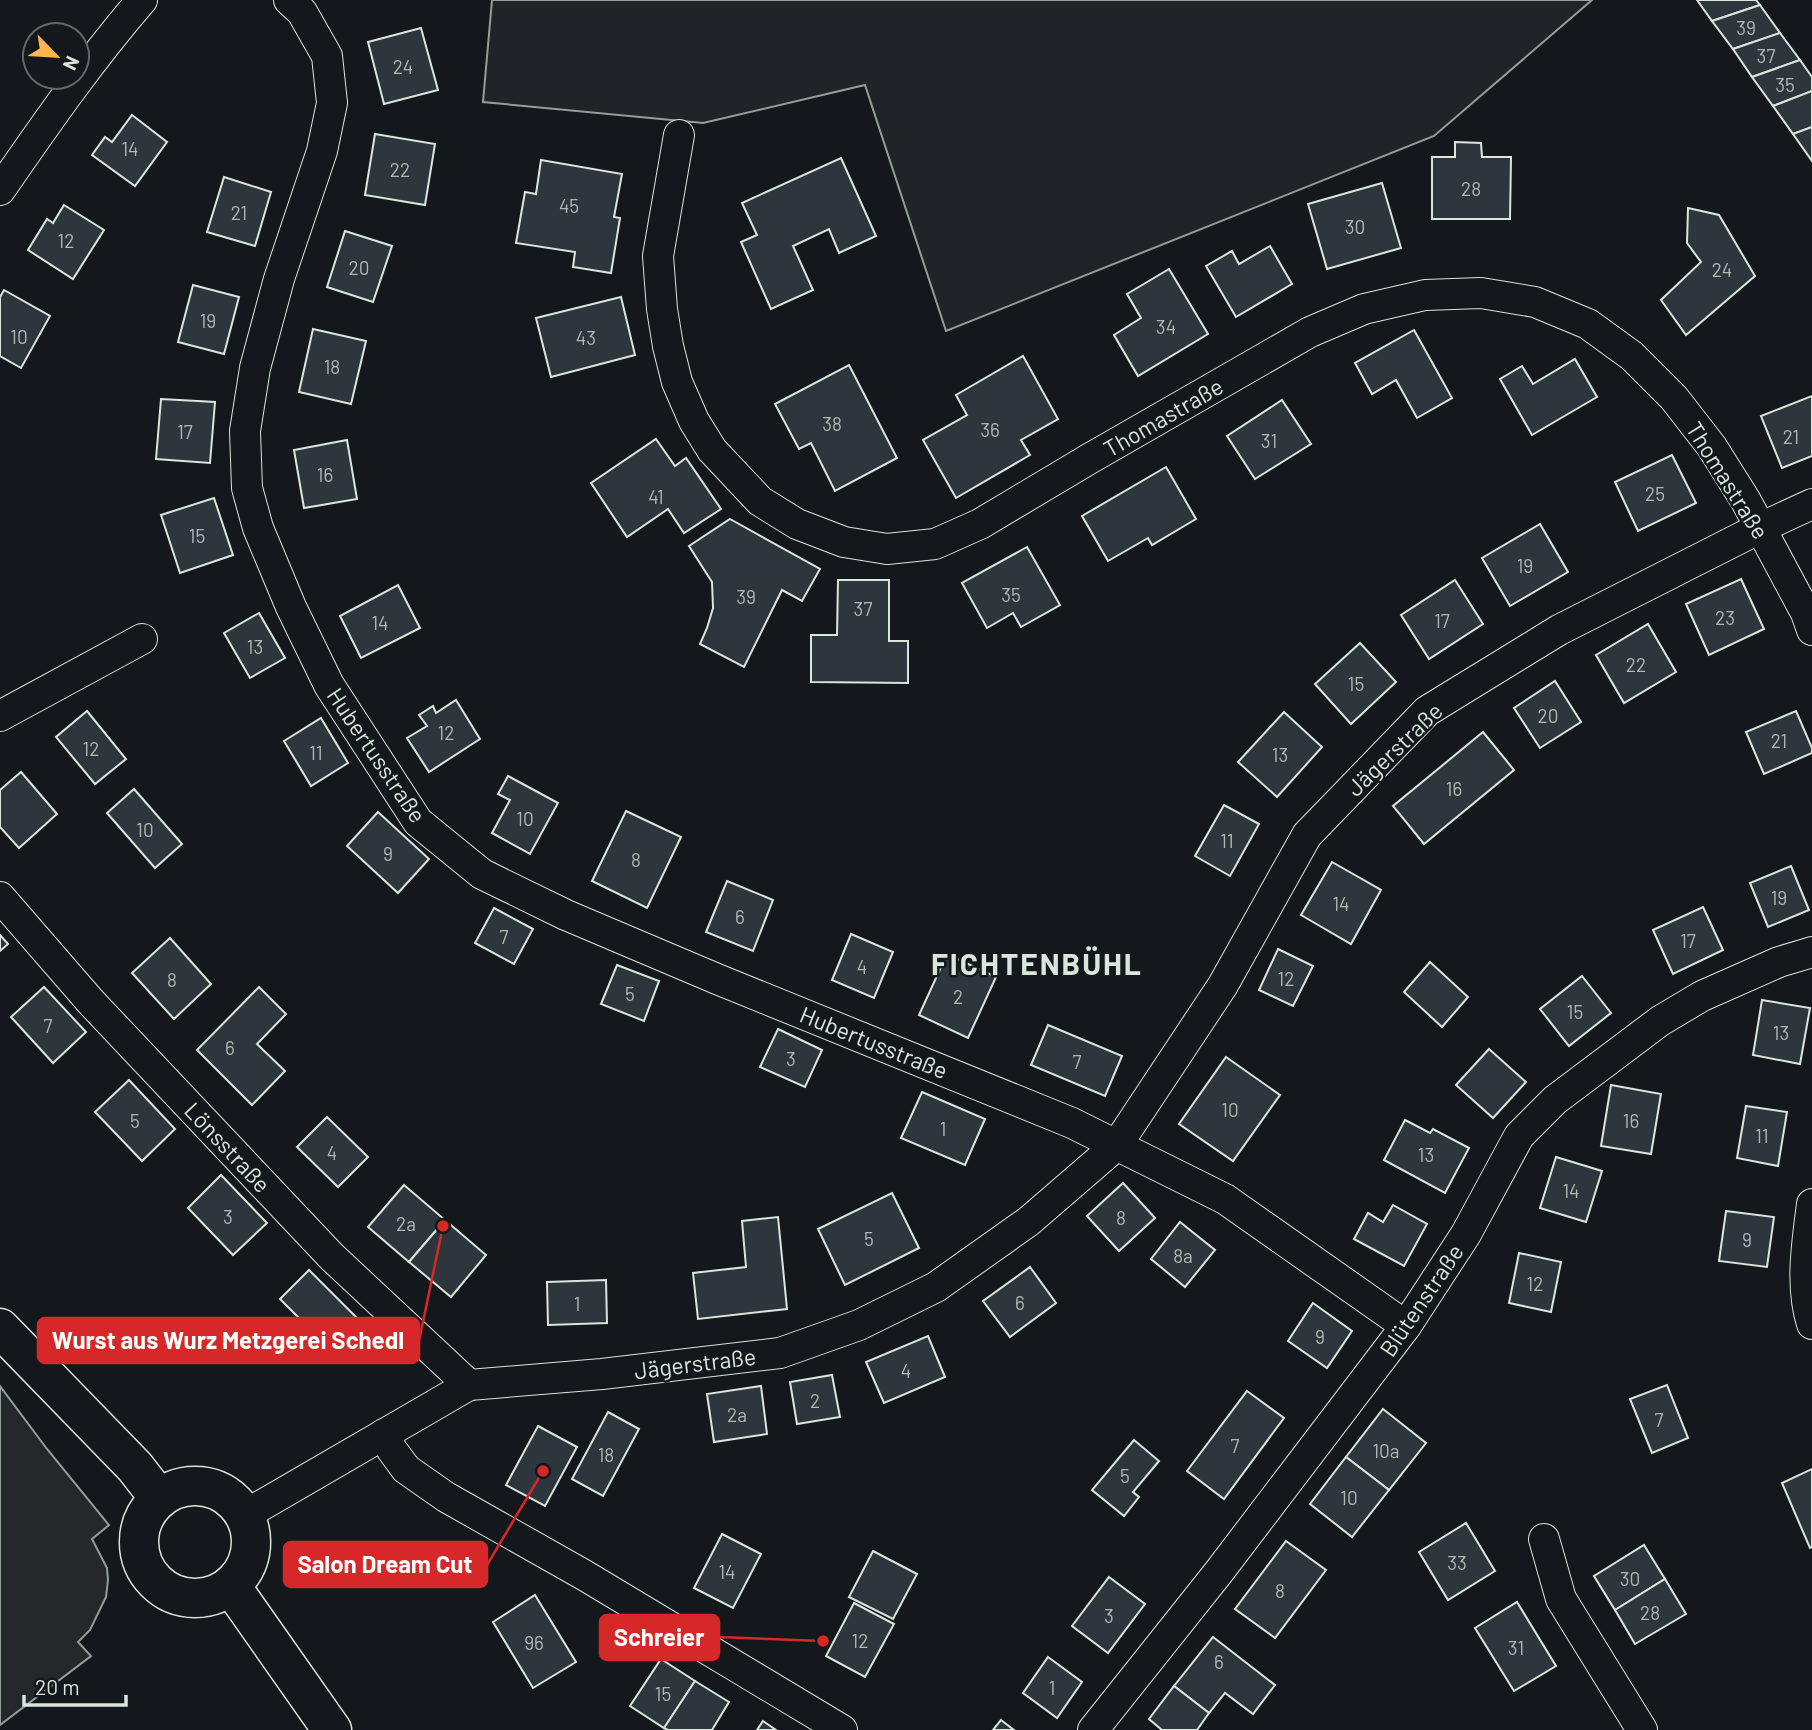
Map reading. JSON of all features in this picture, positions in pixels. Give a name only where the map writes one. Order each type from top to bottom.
[{"type":"main road","points":[[0,1328],[135,1467],[159,1498]]},
{"type":"main road","points":[[190,1485],[206,1486],[222,1492],[235,1502],[245,1515],[251,1533],[250,1553],[244,1571],[231,1586],[215,1595],[197,1599],[180,1597],[166,1591],[150,1578],[138,1545],[140,1527],[147,1511],[159,1498],[174,1489],[190,1485]]},
{"type":"main road","points":[[231,1586],[332,1730]]},
{"type":"street","points":[[0,190],[56,108],[142,0]]},
{"type":"street","name":"Hubertusstraße","points":[[289,0],[302,12],[327,56],[332,103],[322,151],[279,279],[255,369],[245,432],[247,488],[258,528],[290,607],[329,685],[418,822],[482,874],[566,915],[716,979],[1072,1123],[1117,1145]]},
{"type":"street","name":"Thomastraße","points":[[679,135],[659,256],[662,309],[668,346],[681,391],[694,421],[712,450],[760,501],[797,524],[844,542],[887,549],[935,544],[980,524],[1310,332],[1364,309],[1425,295],[1481,293],[1535,302],[1588,324],[1632,356],[1674,398],[1712,447],[1746,501],[1812,630]]},
{"type":"street","name":"Jägerstraße","points":[[245,1515],[469,1385],[602,1374],[780,1353],[859,1325],[936,1287],[1029,1221],[1117,1145],[1223,985],[1307,835],[1427,710],[1559,630],[1812,504]]},
{"type":"street","points":[[0,716],[142,639]]},
{"type":"street","name":"Lönsstraße","points":[[0,897],[91,1002],[332,1257],[469,1385]]},
{"type":"street","name":"Blütenstraße","points":[[1094,1730],[1218,1573],[1406,1326],[1466,1234],[1519,1136],[1555,1100],[1660,1021],[1702,996],[1779,962],[1812,953]]},
{"type":"street","points":[[1117,1145],[1225,1199],[1406,1326]]},
{"type":"street","points":[[1812,1204],[1807,1244],[1806,1306],[1812,1324]]},
{"type":"street","points":[[384,1434],[406,1469],[446,1497],[584,1575],[842,1730]]},
{"type":"street","points":[[1544,1539],[1561,1599],[1643,1730]]},
{"type":"shaded area","points":[[492,0],[1592,0],[1434,136],[946,331],[865,85],[703,123],[483,102]]},
{"type":"shaded area","points":[[0,1386],[109,1525],[92,1539],[107,1568],[108,1580],[106,1597],[90,1630],[78,1642],[91,1656],[0,1725]]},
{"type":"building","points":[[1697,0],[1756,0],[1760,5],[1712,21]]},
{"type":"building","points":[[1760,5],[1780,33],[1733,49],[1712,21]]},
{"type":"building","points":[[421,28],[438,90],[384,104],[368,42]]},
{"type":"building","points":[[1780,33],[1800,60],[1752,77],[1733,49]]},
{"type":"building","points":[[1800,60],[1812,77],[1812,91],[1773,106],[1752,77]]},
{"type":"building","points":[[1812,91],[1812,127],[1793,134],[1773,106]]},
{"type":"building","points":[[132,115],[167,142],[135,186],[92,155],[105,137],[112,142]]},
{"type":"building","points":[[1812,127],[1812,161],[1793,134]]},
{"type":"building","points":[[375,134],[435,144],[425,205],[365,195]]},
{"type":"building","points":[[1455,142],[1481,143],[1482,157],[1511,157],[1510,219],[1432,219],[1432,157],[1455,157]]},
{"type":"building","points":[[841,158],[876,236],[839,253],[829,229],[793,246],[813,290],[771,309],[741,242],[757,235],[742,203]]},
{"type":"building","points":[[541,160],[622,174],[614,217],[620,218],[611,273],[573,267],[575,252],[516,243],[525,192],[536,194]]},
{"type":"building","points":[[224,177],[271,192],[255,246],[207,232]]},
{"type":"building","points":[[1382,183],[1401,248],[1327,269],[1308,204]]},
{"type":"building","points":[[64,205],[104,230],[73,279],[28,250],[47,219],[53,223]]},
{"type":"building","points":[[1688,208],[1719,215],[1755,276],[1686,335],[1661,300],[1701,262],[1687,243]]},
{"type":"building","points":[[345,231],[392,246],[373,302],[327,287]]},
{"type":"building","points":[[1270,246],[1292,284],[1236,317],[1206,266],[1232,251],[1239,264]]},
{"type":"building","points":[[1169,269],[1208,334],[1138,376],[1114,335],[1141,318],[1127,294]]},
{"type":"building","points":[[193,285],[239,297],[224,354],[178,342]]},
{"type":"building","points":[[4,290],[50,316],[21,368],[0,356],[0,297]]},
{"type":"building","points":[[621,297],[635,355],[551,377],[536,318]]},
{"type":"building","points":[[313,329],[366,341],[351,404],[299,392]]},
{"type":"building","points":[[1414,330],[1452,398],[1417,418],[1396,380],[1372,394],[1355,363]]},
{"type":"building","points":[[1023,356],[1058,419],[1021,440],[1030,455],[956,498],[923,440],[967,415],[956,395]]},
{"type":"building","points":[[1575,359],[1597,397],[1532,435],[1500,379],[1522,366],[1533,384]]},
{"type":"building","points":[[849,365],[897,458],[835,491],[811,443],[799,449],[775,404]]},
{"type":"building","points":[[1812,396],[1812,456],[1782,468],[1761,416]]},
{"type":"building","points":[[161,399],[215,402],[210,463],[156,459]]},
{"type":"building","points":[[1282,400],[1311,444],[1255,479],[1227,436]]},
{"type":"building","points":[[656,439],[675,466],[686,458],[721,509],[684,533],[668,509],[627,537],[591,483]]},
{"type":"building","points":[[347,440],[357,499],[304,508],[294,450]]},
{"type":"building","points":[[1672,455],[1696,503],[1638,531],[1615,482]]},
{"type":"building","points":[[1166,467],[1196,519],[1152,545],[1148,538],[1108,561],[1082,516]]},
{"type":"building","points":[[214,498],[233,555],[180,573],[161,515]]},
{"type":"building","points":[[730,519],[820,569],[802,601],[782,590],[744,667],[700,644],[713,608],[712,582],[689,546]]},
{"type":"building","points":[[1540,524],[1568,572],[1510,606],[1482,558]]},
{"type":"building","points":[[1027,547],[1060,605],[1021,627],[1013,613],[987,628],[962,583]]},
{"type":"building","points":[[1741,579],[1764,629],[1709,655],[1686,604]]},
{"type":"building","points":[[838,580],[889,580],[889,641],[908,641],[908,683],[811,682],[811,635],[837,635]]},
{"type":"building","points":[[1455,580],[1483,624],[1429,659],[1401,615]]},
{"type":"building","points":[[398,585],[420,628],[361,658],[340,616]]},
{"type":"building","points":[[259,613],[285,658],[250,678],[224,633]]},
{"type":"building","points":[[1648,624],[1676,672],[1624,703],[1596,655]]},
{"type":"building","points":[[1360,643],[1396,682],[1351,724],[1315,684]]},
{"type":"building","points":[[1555,681],[1581,722],[1540,748],[1514,708]]},
{"type":"building","points":[[456,700],[480,739],[429,772],[407,738],[427,726],[419,715],[433,706],[436,713]]},
{"type":"building","points":[[87,711],[126,759],[95,784],[56,737]]},
{"type":"building","points":[[1796,711],[1812,753],[1764,774],[1746,732]]},
{"type":"building","points":[[1284,712],[1322,747],[1277,797],[1238,762]]},
{"type":"building","points":[[321,718],[348,763],[311,786],[284,741]]},
{"type":"building","points":[[1483,732],[1514,770],[1424,844],[1393,806]]},
{"type":"building","points":[[21,772],[57,814],[19,848],[0,827],[0,790]]},
{"type":"building","points":[[508,776],[558,803],[530,854],[492,833],[510,800],[498,794]]},
{"type":"building","points":[[134,789],[182,844],[155,868],[107,813]]},
{"type":"building","points":[[1224,805],[1259,824],[1230,876],[1195,856]]},
{"type":"building","points":[[626,811],[681,837],[647,908],[592,881]]},
{"type":"building","points":[[378,812],[429,859],[398,893],[347,846]]},
{"type":"building","points":[[1332,862],[1381,890],[1351,944],[1301,915]]},
{"type":"building","points":[[1791,866],[1809,910],[1768,927],[1750,883]]},
{"type":"building","points":[[727,881],[773,900],[753,951],[706,932]]},
{"type":"building","points":[[1703,907],[1723,950],[1673,974],[1653,930]]},
{"type":"building","points":[[494,908],[533,929],[514,964],[475,943]]},
{"type":"building","points":[[851,934],[893,952],[874,998],[832,980]]},
{"type":"building","points":[[0,935],[8,944],[0,951]]},
{"type":"building","points":[[170,938],[211,984],[174,1019],[132,973]]},
{"type":"building","points":[[1278,949],[1313,966],[1293,1006],[1259,990]]},
{"type":"building","points":[[947,954],[996,977],[968,1038],[919,1015]]},
{"type":"building","points":[[1430,962],[1468,997],[1442,1027],[1404,992]]},
{"type":"building","points":[[617,965],[659,981],[644,1021],[601,1004]]},
{"type":"building","points":[[1582,976],[1611,1013],[1569,1046],[1540,1009]]},
{"type":"building","points":[[44,987],[86,1032],[53,1063],[11,1017]]},
{"type":"building","points":[[259,987],[286,1014],[257,1044],[285,1071],[252,1105],[197,1050]]},
{"type":"building","points":[[1762,1000],[1810,1008],[1800,1064],[1753,1055]]},
{"type":"building","points":[[1048,1025],[1122,1056],[1105,1096],[1031,1065]]},
{"type":"building","points":[[778,1029],[822,1050],[805,1087],[760,1067]]},
{"type":"building","points":[[1489,1049],[1526,1082],[1493,1118],[1456,1085]]},
{"type":"building","points":[[1226,1057],[1280,1095],[1233,1161],[1179,1124]]},
{"type":"building","points":[[129,1080],[175,1129],[142,1161],[95,1112]]},
{"type":"building","points":[[1611,1085],[1661,1094],[1651,1154],[1601,1146]]},
{"type":"building","points":[[922,1092],[985,1119],[965,1165],[901,1138]]},
{"type":"building","points":[[1746,1106],[1787,1112],[1778,1166],[1737,1158]]},
{"type":"building","points":[[327,1117],[368,1157],[338,1187],[297,1147]]},
{"type":"building","points":[[1405,1120],[1430,1133],[1433,1129],[1469,1148],[1445,1193],[1384,1160]]},
{"type":"building","points":[[1556,1157],[1602,1171],[1586,1222],[1540,1208]]},
{"type":"building","points":[[221,1175],[267,1223],[233,1255],[188,1208]]},
{"type":"building","points":[[1123,1183],[1155,1218],[1119,1251],[1087,1216]]},
{"type":"building","points":[[404,1185],[445,1220],[409,1262],[368,1227]]},
{"type":"building","points":[[892,1193],[919,1248],[845,1285],[818,1229]]},
{"type":"building","points":[[1393,1205],[1427,1224],[1404,1266],[1354,1239],[1368,1213],[1383,1222]]},
{"type":"building","points":[[1726,1211],[1774,1217],[1767,1267],[1719,1261]]},
{"type":"building","points":[[778,1217],[787,1309],[698,1319],[693,1273],[746,1267],[742,1221]]},
{"type":"building","points":[[445,1220],[486,1255],[451,1297],[409,1262]]},
{"type":"building","points":[[1180,1222],[1215,1250],[1185,1287],[1151,1259]]},
{"type":"building","points":[[1519,1253],[1561,1262],[1551,1312],[1509,1303]]},
{"type":"building","points":[[1030,1267],[1056,1303],[1010,1337],[983,1301]]},
{"type":"building","points":[[309,1270],[357,1318],[328,1347],[280,1299]]},
{"type":"building","points":[[606,1280],[607,1323],[548,1325],[547,1282]]},
{"type":"building","points":[[1313,1303],[1352,1331],[1327,1368],[1288,1341]]},
{"type":"building","points":[[928,1336],[945,1377],[884,1403],[866,1362]]},
{"type":"building","points":[[832,1375],[840,1417],[797,1424],[790,1382]]},
{"type":"building","points":[[1667,1385],[1688,1438],[1652,1453],[1630,1399]]},
{"type":"building","points":[[761,1386],[767,1434],[714,1442],[707,1394]]},
{"type":"building","points":[[1247,1391],[1284,1418],[1224,1499],[1187,1471]]},
{"type":"building","points":[[1383,1409],[1426,1443],[1389,1490],[1346,1457]]},
{"type":"building","points":[[608,1412],[639,1429],[603,1496],[572,1479]]},
{"type":"building","points":[[538,1426],[577,1447],[545,1506],[506,1485]]},
{"type":"building","points":[[1134,1440],[1159,1461],[1133,1492],[1139,1497],[1124,1516],[1092,1490]]},
{"type":"building","points":[[1346,1457],[1389,1490],[1352,1537],[1310,1504]]},
{"type":"building","points":[[1812,1469],[1812,1547],[1810,1548],[1782,1483]]},
{"type":"building","points":[[1466,1523],[1495,1571],[1448,1600],[1419,1552]]},
{"type":"building","points":[[722,1534],[761,1554],[733,1608],[694,1588]]},
{"type":"building","points":[[1286,1541],[1326,1570],[1275,1638],[1235,1609]]},
{"type":"building","points":[[1644,1545],[1665,1579],[1615,1610],[1594,1576]]},
{"type":"building","points":[[873,1551],[917,1574],[893,1619],[849,1597]]},
{"type":"building","points":[[1109,1577],[1145,1604],[1108,1653],[1072,1626]]},
{"type":"building","points":[[1665,1579],[1686,1614],[1635,1644],[1615,1610]]},
{"type":"building","points":[[535,1595],[576,1662],[533,1688],[493,1622]]},
{"type":"building","points":[[1517,1602],[1556,1666],[1514,1691],[1475,1628]]},
{"type":"building","points":[[854,1603],[894,1624],[865,1677],[826,1656]]},
{"type":"building","points":[[1213,1637],[1275,1685],[1253,1714],[1225,1693],[1209,1713],[1174,1686]]},
{"type":"building","points":[[1048,1657],[1082,1682],[1057,1718],[1023,1693]]},
{"type":"building","points":[[661,1659],[695,1681],[664,1728],[630,1706]]},
{"type":"building","points":[[695,1681],[729,1702],[712,1730],[664,1728]]},
{"type":"building","points":[[1174,1686],[1209,1713],[1197,1730],[1162,1730],[1149,1719]]},
{"type":"building","points":[[1001,1720],[1014,1730],[993,1730]]},
{"type":"building","points":[[763,1721],[776,1730],[757,1730]]},
{"type":"place","name":"Wurst aus Wurz Metzgerei Schedl","points":[[443,1226]]},
{"type":"place","name":"Salon Dream Cut","points":[[543,1471]]},
{"type":"place","name":"Schreier","points":[[823,1641]]},
{"type":"district","name":"FICHTENBÜHL","points":[[1037,963]]}]
